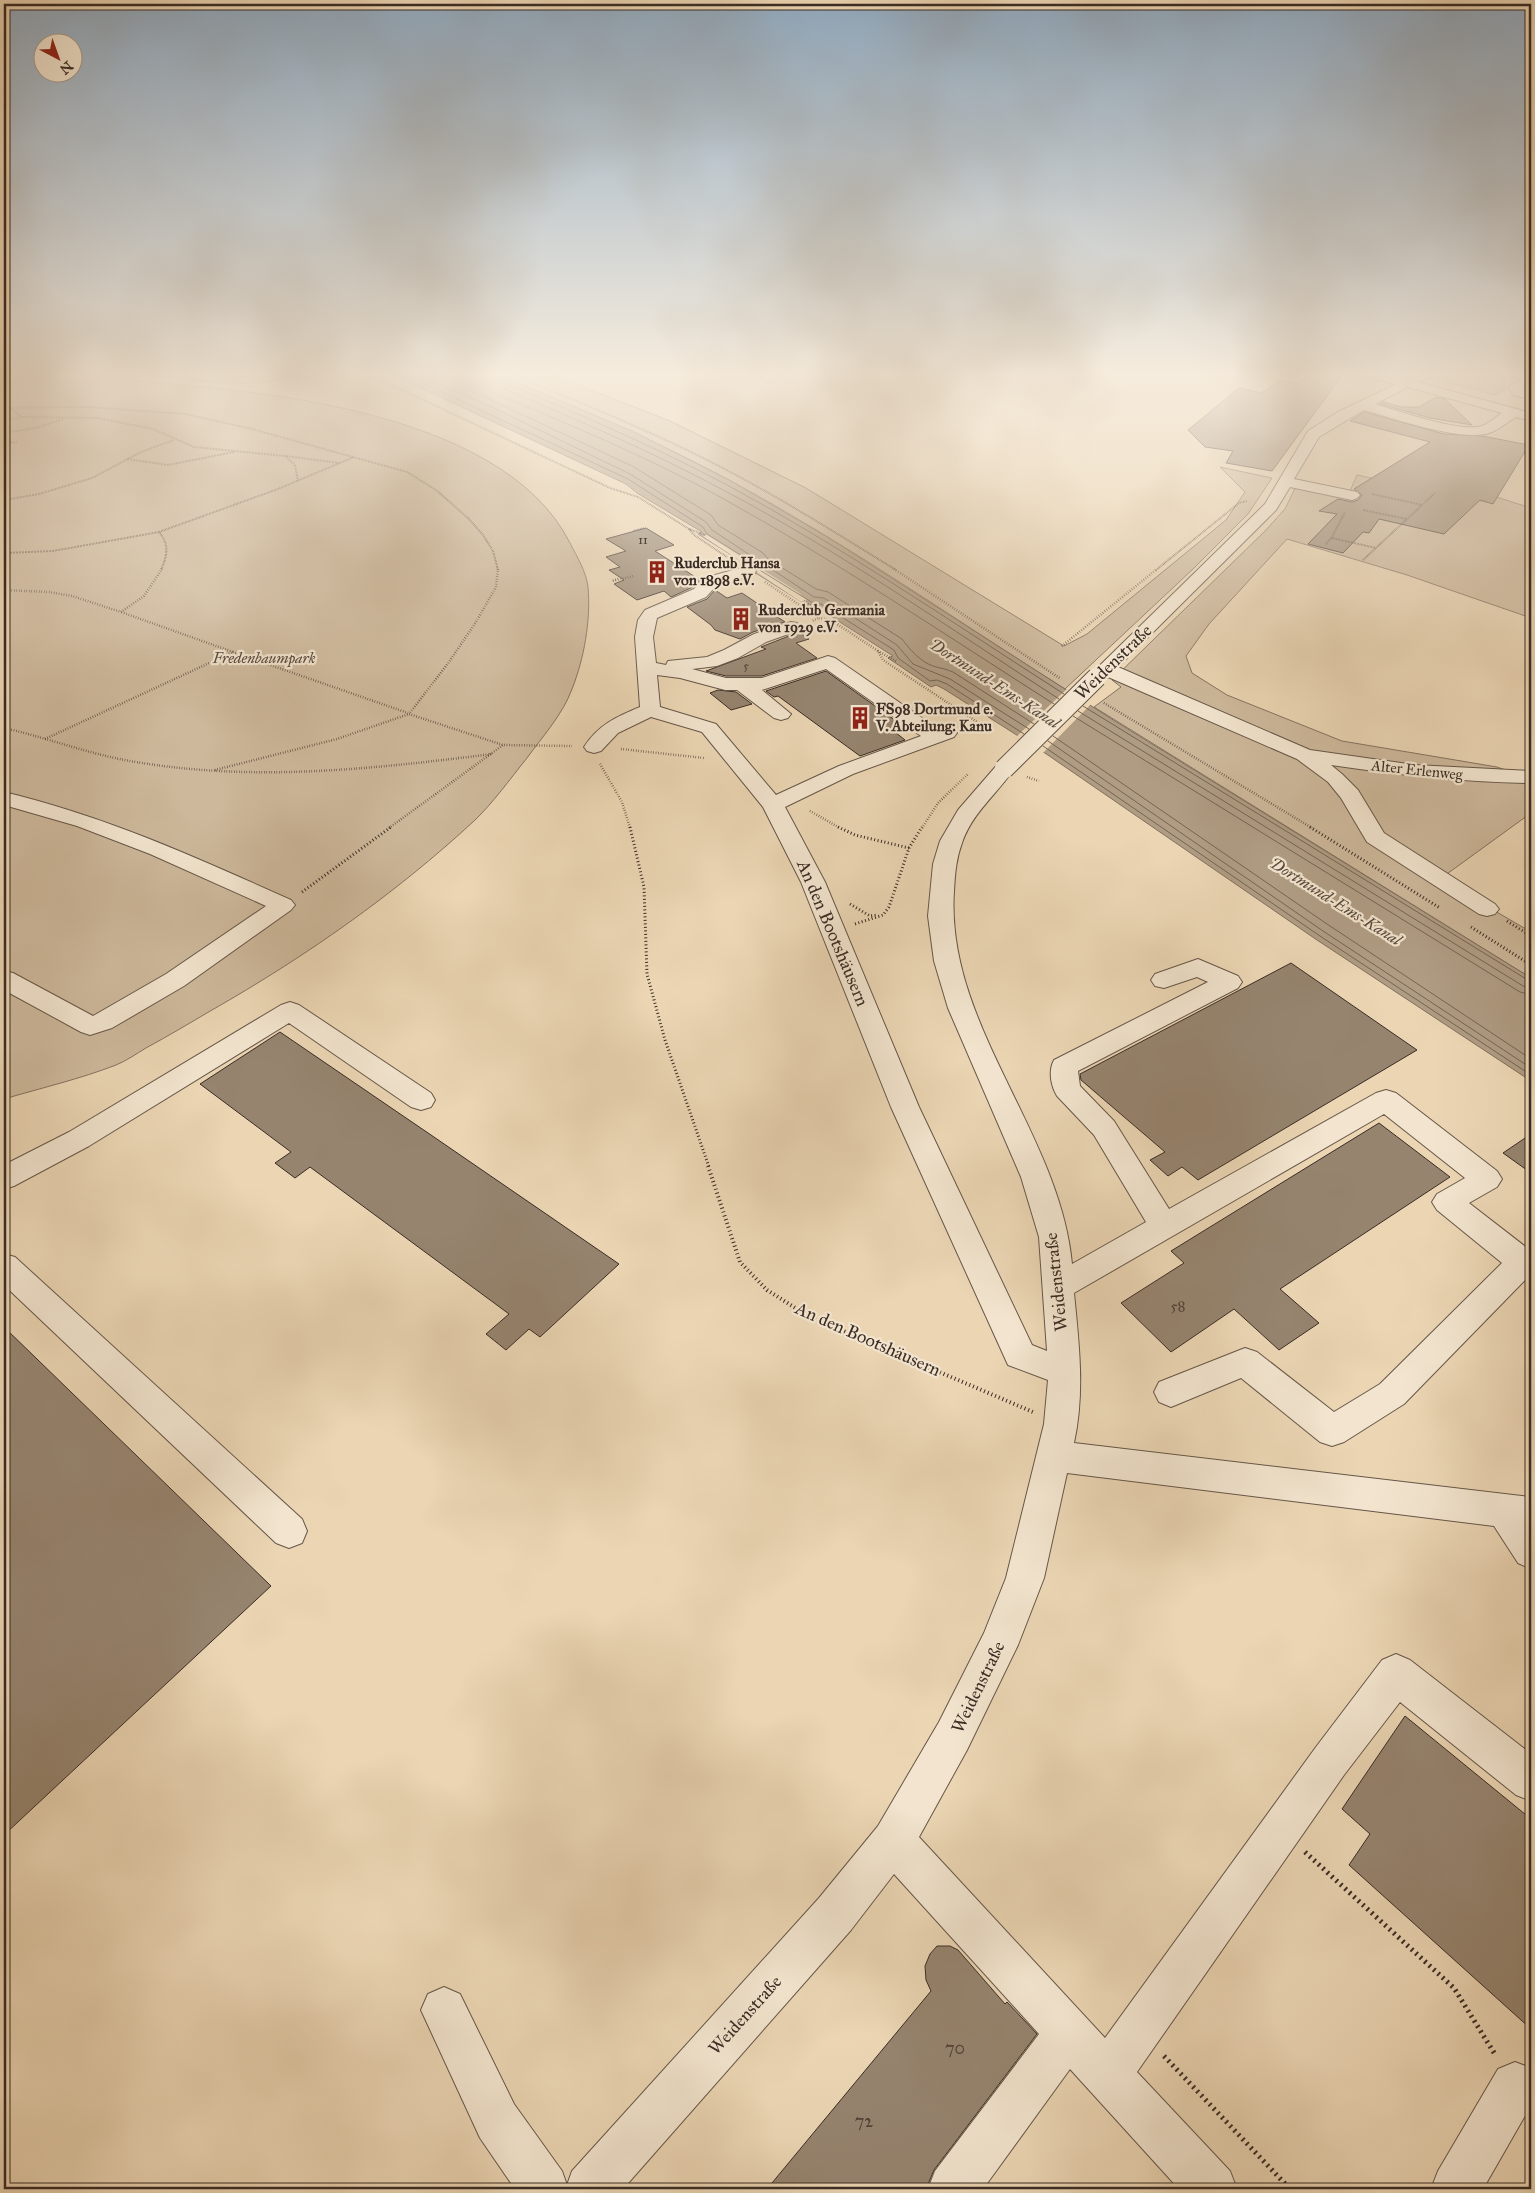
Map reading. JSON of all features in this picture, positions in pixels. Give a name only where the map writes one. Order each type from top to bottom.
[{"type":"street","name":"Weidenstraße","points":[[590,2189],[835,1914],[893,1841],[953,1736],[999,1645],[1025,1578],[1058,1440],[1065,1372],[1054,1238],[1036,1177],[961,1008],[946,960],[940,916],[944,864],[951,842],[966,815],[983,792],[1004,769],[1270,507],[1289,475]]},
{"type":"street","points":[[1283,486],[1350,501]]},
{"type":"street","points":[[594,747],[600,736],[614,727],[650,710],[644,637],[646,620],[651,614],[700,593],[710,582],[748,571]]},
{"type":"street","points":[[647,668],[710,662],[731,654],[760,638],[791,627]]},
{"type":"street","points":[[647,668],[678,660],[740,637]]},
{"type":"street","points":[[647,668],[681,672],[725,684],[764,684],[828,662],[950,734]]},
{"type":"street","points":[[1102,673],[1304,755],[1335,778],[1350,794],[1375,837],[1487,909]]},
{"type":"street","points":[[742,684],[781,714]]},
{"type":"street","name":"An den Bootshäusern","points":[[650,710],[709,728],[744,771],[779,802],[905,1106],[1020,1355],[1065,1372]]},
{"type":"street","points":[[779,802],[846,770],[950,734]]},
{"type":"street","name":"Alter Erlenweg","points":[[1304,755],[1346,763],[1415,771],[1531,777]]},
{"type":"street","points":[[4,798],[85,821],[140,842],[283,905]]},
{"type":"street","points":[[4,979],[90,1026],[103,1022],[175,980],[283,905]]},
{"type":"street","points":[[1164,980],[1198,967],[1229,982],[1064,1067],[1067,1089],[1104,1128],[1164,1227]]},
{"type":"street","points":[[4,1178],[79,1139],[290,1011],[421,1100]]},
{"type":"street","points":[[1058,1288],[1386,1100],[1487,1179],[1447,1202],[1523,1262],[1392,1394],[1332,1431],[1245,1362],[1171,1392]]},
{"type":"street","points":[[4,1266],[289,1531]]},
{"type":"street","points":[[1058,1440],[1518,1512],[1531,1551]]},
{"type":"street","points":[[1107,2075],[1330,1761],[1396,1674],[1531,1780]]},
{"type":"street","points":[[893,1841],[1212,2189]]},
{"type":"street","points":[[444,2010],[497,2121],[544,2189]]},
{"type":"street","points":[[954,2189],[1069,2032]]},
{"type":"street","points":[[1456,2189],[1523,2089]]},
{"type":"path","points":[[4,500],[66,487],[97,475]]},
{"type":"path","points":[[297,475],[298,481]]},
{"type":"path","points":[[4,553],[53,551],[159,532],[311,475]]},
{"type":"path","points":[[209,772],[286,754],[368,731],[409,714],[448,664],[478,618],[497,584],[498,569],[494,554],[478,528],[454,502],[424,480],[414,475]]},
{"type":"path","points":[[583,475],[610,488],[638,497],[689,529],[705,536]]},
{"type":"path","points":[[736,475],[891,566],[1066,683]]},
{"type":"path","points":[[1062,646],[1238,503],[1283,486]]},
{"type":"path","points":[[1326,544],[1332,538],[1354,491],[1422,505]]},
{"type":"path","points":[[1363,560],[1435,493]]},
{"type":"path","points":[[1350,501],[1407,519]]},
{"type":"path","points":[[633,531],[644,528]]},
{"type":"path","points":[[689,529],[694,535],[819,618],[832,620],[896,661]]},
{"type":"path","points":[[121,612],[147,594],[162,569],[167,550],[166,541],[159,532]]},
{"type":"path","points":[[1332,538],[1376,548]]},
{"type":"path","points":[[618,579],[612,581],[634,576]]},
{"type":"path","points":[[4,590],[64,595],[121,612],[409,714],[503,745],[560,745],[671,753],[717,760],[744,771]]},
{"type":"path","points":[[804,601],[816,608],[819,618]]},
{"type":"path","points":[[878,651],[883,660],[983,726],[950,734]]},
{"type":"path","points":[[45,739],[233,652]]},
{"type":"path","points":[[1097,699],[1353,853]]},
{"type":"path","points":[[4,728],[74,749],[155,765],[209,772],[298,773],[368,769],[492,754]]},
{"type":"path","points":[[283,905],[503,745]]},
{"type":"path","name":"An den Bootshäusern","points":[[594,747],[596,757],[622,802],[635,844],[644,887],[647,974],[665,1040],[740,1262],[767,1290],[808,1316],[1058,1440]]},
{"type":"path","points":[[832,927],[864,922],[882,915],[889,907],[909,848],[938,803],[970,772]]},
{"type":"path","points":[[779,802],[802,806],[839,828],[855,835],[909,848]]},
{"type":"path","points":[[1487,909],[1531,936]]},
{"type":"path","points":[[1281,1830],[1454,1988],[1523,2089]]},
{"type":"path","points":[[1139,2030],[1290,2189]]},
{"type":"green space","name":"Fredenbaumpark","points":[[4,475],[506,475],[536,498],[570,543],[587,581],[589,600],[586,639],[576,677],[568,698],[558,716],[501,791],[481,814],[444,848],[381,899],[315,946],[247,990],[116,1065],[89,1075],[4,1099]]},
{"type":"green space","points":[[720,475],[780,475],[806,488],[1064,646],[1087,634],[1226,520],[1245,492],[1228,475],[1259,475],[1272,478],[1248,514],[1193,569],[1065,689],[858,556]]},
{"type":"green space","points":[[1357,475],[1359,475],[1486,502],[1493,496],[1531,508],[1531,618],[1407,575],[1287,539],[1209,624],[1186,656],[1192,673],[1227,695],[1342,741],[1497,767],[1531,779],[1531,813],[1440,879],[1531,932],[1531,978],[1094,707],[1121,687],[1112,680],[1264,532],[1285,509],[1298,482],[1349,493]]},
{"type":"water","name":"Dortmund-Ems-Kanal","points":[[608,475],[720,475],[731,481],[829,538],[1118,723],[1531,978],[1531,1081],[1317,940],[1042,751],[944,689],[936,685],[931,687],[888,658],[893,656],[818,608],[813,609],[754,572],[752,568],[698,534],[702,532],[637,493],[626,484]]},
{"type":"pier","points":[[707,535],[798,592],[807,600],[801,602],[703,536]]},
{"type":"pier","points":[[1068,688],[1092,703],[1042,754],[1016,737]]},
{"type":"building","points":[[1376,475],[1510,475],[1493,504],[1480,500],[1444,534],[1379,519],[1369,533],[1363,532],[1343,553],[1308,544],[1337,514],[1319,511],[1338,499],[1352,502],[1358,500],[1362,495],[1354,489]]},
{"type":"building","points":[[646,528],[674,545],[655,551],[700,580],[693,587],[671,597],[664,591],[637,600],[614,584],[624,580],[609,570],[620,567],[606,557],[626,551],[606,539]]},
{"type":"building","name":"Ruderclub Germania von 1929 e.V.","points":[[715,590],[727,598],[742,593],[785,622],[753,632],[740,639],[715,630],[687,607],[707,599]]},
{"type":"building","points":[[799,632],[809,639],[796,643],[817,658],[762,676],[726,676],[706,671],[766,649],[761,647]]},
{"type":"building","name":"FS98 Dortmund e. V. Abteilung: Kanu","points":[[826,671],[906,728],[895,732],[905,740],[860,756],[778,696],[774,697],[766,691]]},
{"type":"building","points":[[718,690],[736,692],[752,704],[731,710],[710,693]]},
{"type":"building","points":[[1291,963],[1417,1050],[1198,1180],[1182,1167],[1168,1176],[1150,1160],[1165,1152],[1081,1080],[1080,1074]]},
{"type":"building","points":[[280,1032],[619,1264],[540,1337],[529,1329],[506,1350],[486,1334],[509,1314],[310,1167],[295,1178],[275,1163],[291,1152],[200,1084]]},
{"type":"building","points":[[1379,1123],[1450,1177],[1280,1289],[1319,1323],[1279,1350],[1234,1309],[1171,1352],[1121,1303],[1184,1263],[1171,1251]]},
{"type":"building","points":[[1531,1134],[1531,1173],[1503,1153]]},
{"type":"building","points":[[4,1327],[271,1586],[4,1835]]},
{"type":"building","points":[[1405,1716],[1531,1819],[1531,2029],[1349,1865],[1370,1834],[1342,1809]]},
{"type":"building","points":[[937,1946],[950,1946],[958,1950],[1005,2004],[1007,2002],[1037,2034],[934,2170],[926,2189],[767,2189],[931,1991],[926,1980],[925,1966],[930,1954]]},
{"type":"place","name":"Ruderclub Hansa von 1898 e.V.","points":[[657,572]]},
{"type":"place","name":"Ruderclub Germania von 1929 e.V.","points":[[741,619]]},
{"type":"place","name":"FS98 Dortmund e. V. Abteilung: Kanu","points":[[860,718]]}]
